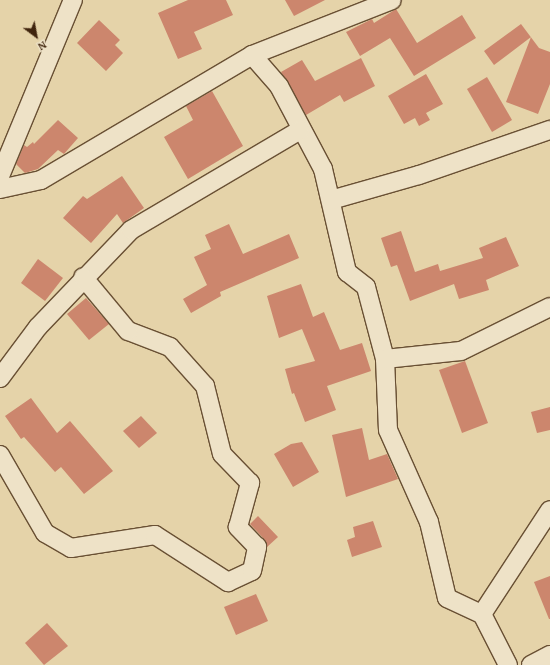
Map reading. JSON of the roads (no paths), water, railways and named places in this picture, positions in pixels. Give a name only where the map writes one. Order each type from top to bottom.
[{"type":"street","points":[[0,176],[73,0]]},
{"type":"street","points":[[0,190],[41,180],[252,55],[392,0]]},
{"type":"street","points":[[252,55],[279,86],[300,130],[323,168],[347,272],[366,287],[385,359],[388,430],[429,522],[447,598],[482,614],[508,665]]},
{"type":"street","points":[[0,378],[38,327],[83,277],[131,230],[300,130]]},
{"type":"street","points":[[331,200],[419,175],[550,130]]},
{"type":"street","points":[[0,455],[45,533],[71,548],[156,535],[228,582],[252,570],[257,548],[238,527],[250,483],[222,454],[205,386],[170,347],[128,331],[83,277]]},
{"type":"street","points":[[385,359],[461,351],[550,307]]},
{"type":"street","points":[[482,614],[550,510]]},
{"type":"street","points":[[531,665],[550,655]]}]
